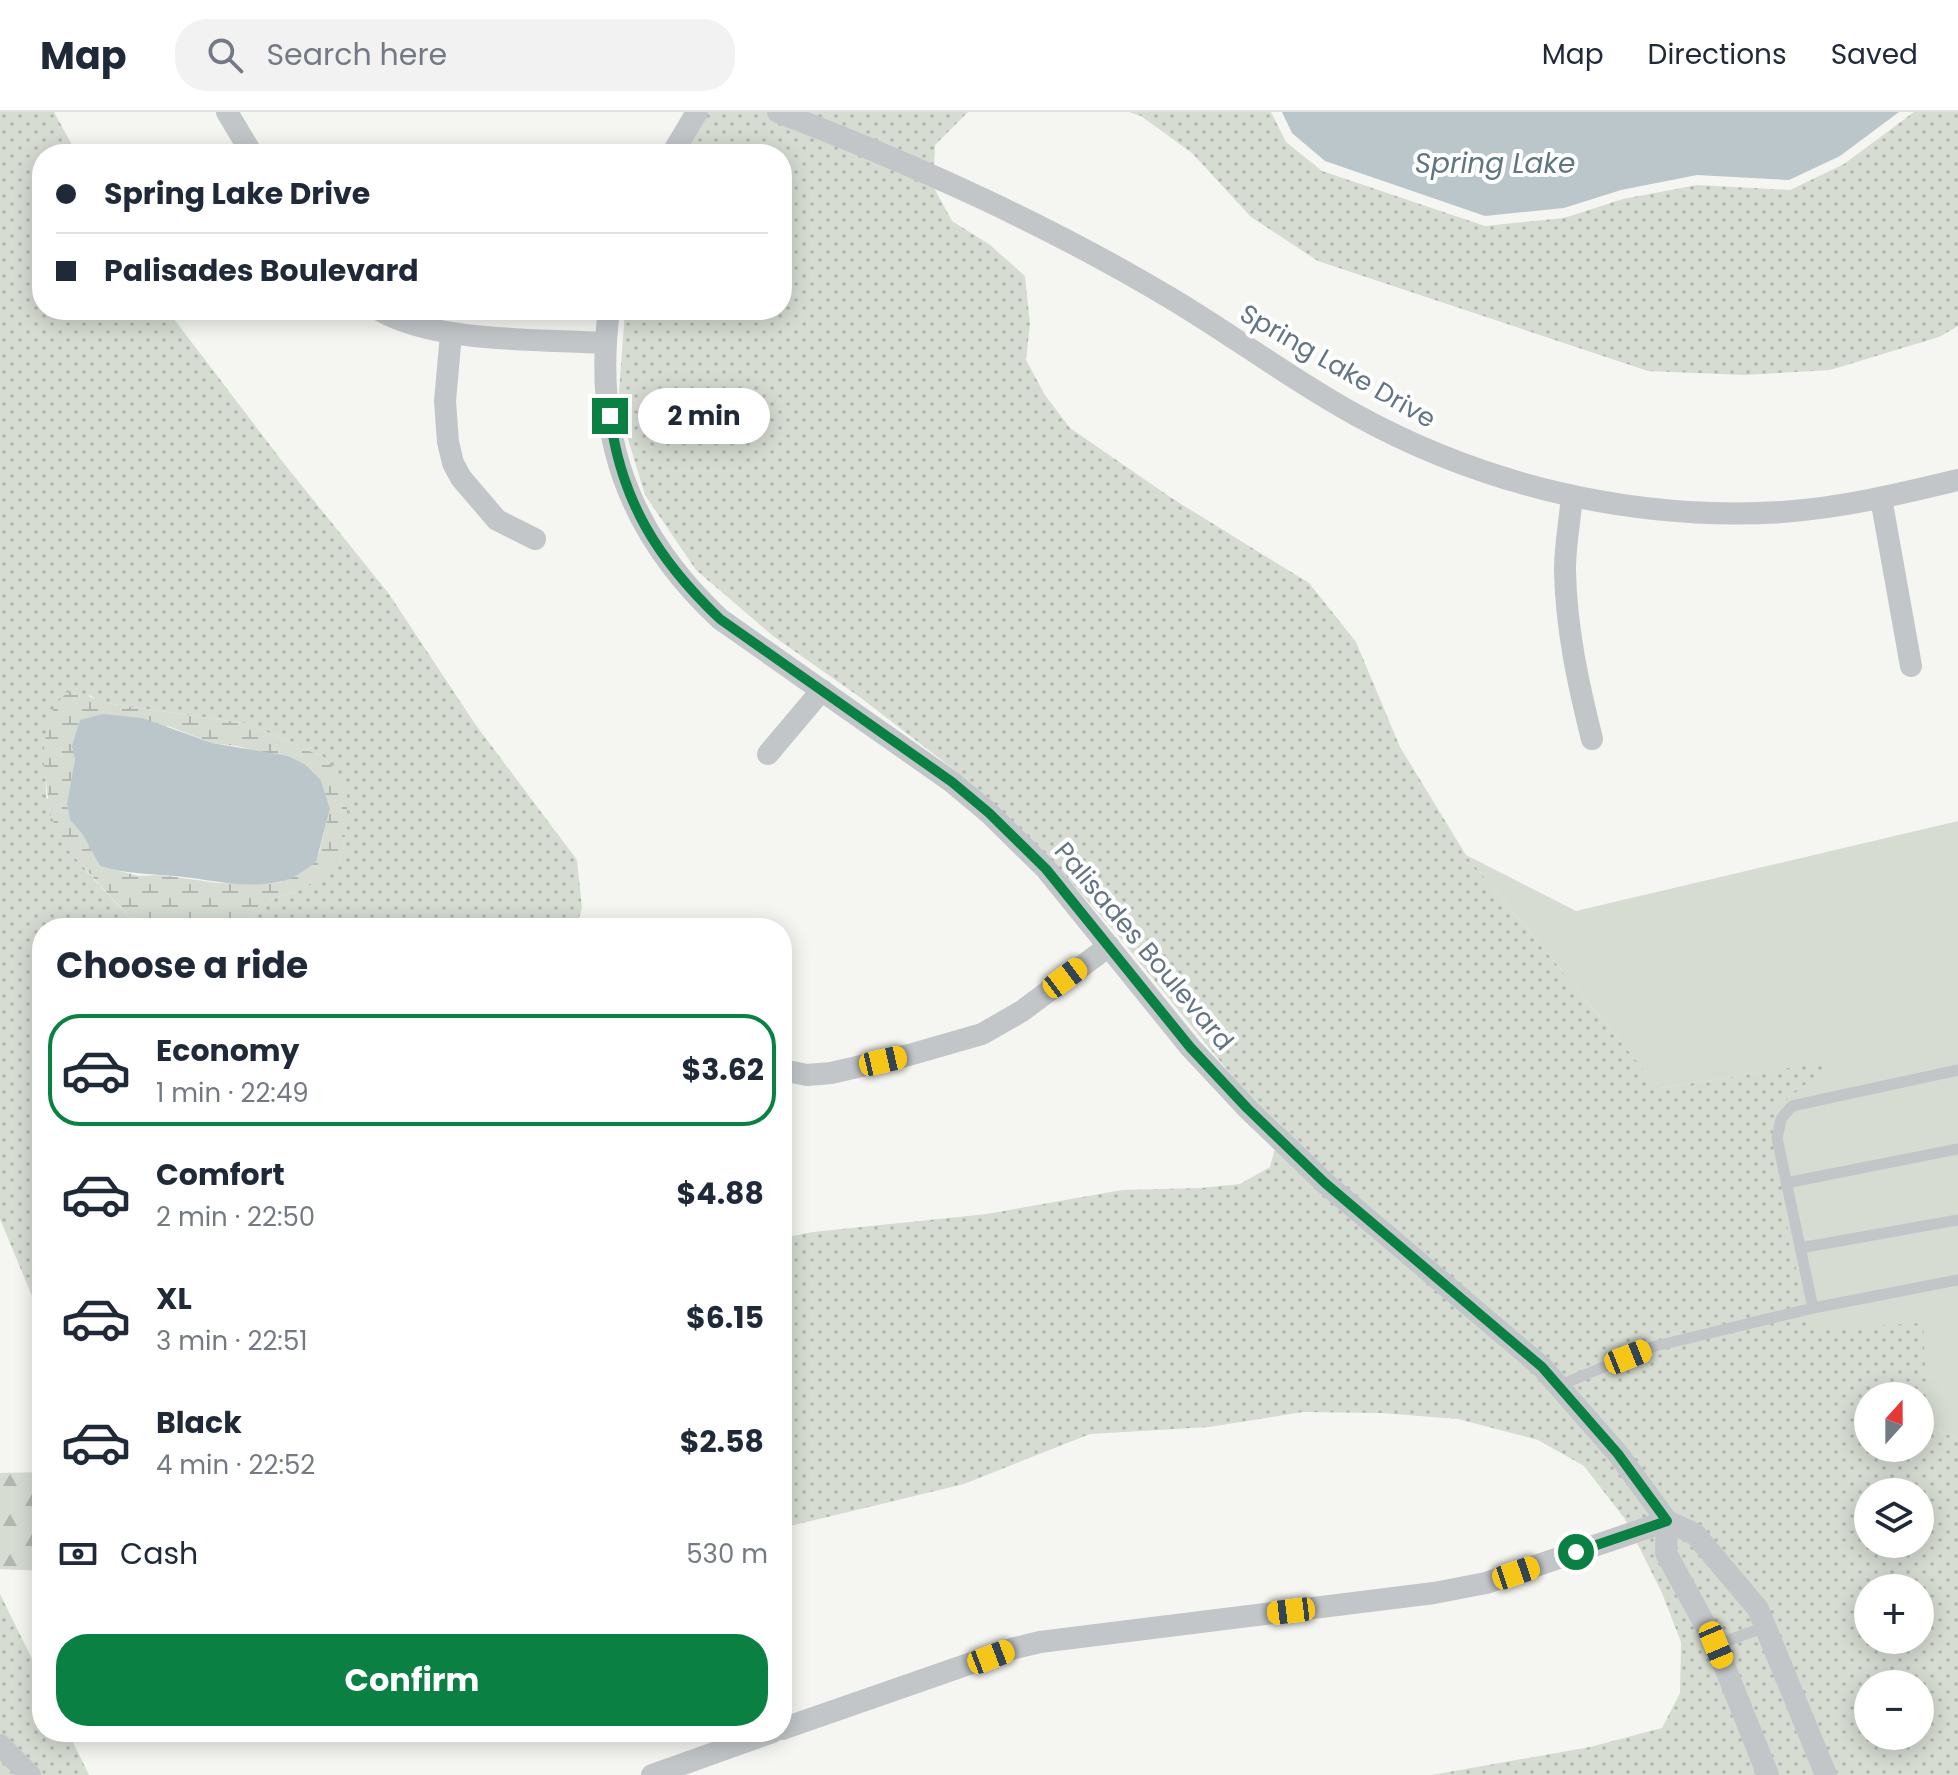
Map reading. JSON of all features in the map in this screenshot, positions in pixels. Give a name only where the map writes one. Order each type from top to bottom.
[{"type":"street","points":[[227,112],[246,144]]},
{"type":"street","points":[[678,144],[697,112]]},
{"type":"street","name":"Spring Lake Drive","points":[[778,112],[924,170],[1091,253],[1174,300],[1342,407],[1409,442],[1476,471],[1572,496],[1673,510],[1729,513],[1784,512],[1881,498],[1958,480]]},
{"type":"street","points":[[402,320],[451,334],[605,343]]},
{"type":"street","name":"Palisades Boulevard","points":[[608,320],[606,385],[614,446],[634,506],[651,539],[686,585],[720,619],[952,782],[989,813],[1046,869],[1190,1047],[1258,1119],[1413,1260],[1510,1337],[1558,1386],[1618,1454],[1667,1521],[1695,1534],[1758,1609],[1826,1775]]},
{"type":"street","points":[[451,334],[445,401],[453,463],[461,478],[497,520],[535,539]]},
{"type":"street","points":[[1572,496],[1565,566],[1567,616],[1574,667],[1592,739]]},
{"type":"street","points":[[1881,498],[1911,666]]},
{"type":"street","points":[[768,754],[822,690]]},
{"type":"street","points":[[792,1072],[807,1075],[831,1073],[982,1034],[1022,1011],[1109,946]]},
{"type":"street","points":[[792,1726],[1040,1642],[1473,1586],[1667,1521],[1666,1553],[1716,1645],[1768,1775]]},
{"type":"street","points":[[652,1775],[745,1742]]},
{"type":"street","points":[[0,1745],[30,1775]]},
{"type":"lane","points":[[1813,1308],[1777,1138],[1781,1119],[1792,1106],[1958,1070]]},
{"type":"lane","points":[[1786,1183],[1958,1149]]},
{"type":"lane","points":[[1800,1248],[1958,1220]]},
{"type":"lane","points":[[1558,1386],[1652,1347],[1813,1308],[1958,1280]]},
{"type":"lane","points":[[1716,1645],[1765,1627]]},
{"type":"green space","points":[[0,112],[54,112],[72,144],[32,144],[32,320],[175,320],[389,594],[475,724],[577,860],[582,908],[579,918],[254,918],[273,898],[296,892],[340,859],[347,828],[337,772],[323,757],[249,724],[106,703],[90,695],[45,740],[46,796],[87,872],[130,918],[32,918],[32,1296],[0,1219]]},
{"type":"green space","points":[[684,112],[968,112],[935,145],[933,186],[952,221],[990,245],[1025,276],[1030,324],[1026,360],[1045,395],[1070,428],[1173,499],[1309,583],[1356,642],[1400,747],[1466,855],[1645,1071],[1662,1088],[1835,1060],[1898,1323],[1924,1323],[1926,1382],[1854,1382],[1854,1462],[1934,1462],[1934,1429],[1958,1439],[1958,1775],[1432,1775],[1590,1747],[1662,1728],[1680,1693],[1681,1642],[1662,1593],[1625,1519],[1584,1466],[1538,1440],[1458,1419],[1381,1413],[1303,1412],[1209,1427],[1090,1434],[964,1484],[792,1526],[792,1236],[987,1214],[1122,1190],[1240,1184],[1270,1167],[1281,1125],[1240,1086],[1116,933],[1054,863],[966,779],[861,698],[773,636],[696,570],[645,495],[618,406],[624,320],[792,320],[792,144],[673,144]]},
{"type":"green space","points":[[1129,112],[1271,112],[1286,142],[1322,171],[1485,226],[1564,218],[1623,199],[1697,185],[1790,190],[1844,164],[1914,112],[1958,112],[1958,326],[1939,337],[1830,370],[1744,375],[1648,371],[1318,261],[1251,217],[1192,153],[1141,116]]},
{"type":"green space","points":[[75,691],[106,703],[249,724],[323,757],[337,772],[347,795],[347,828],[340,859],[318,881],[296,892],[273,898],[254,918],[130,918],[66,848],[50,814],[43,756],[48,720],[66,693]],"holes":[[[168,726],[212,743],[237,746],[306,765],[321,780],[330,809],[319,853],[281,882],[218,883],[161,875],[139,876],[100,866],[83,835],[70,820],[67,803],[75,759]]]},
{"type":"green space","points":[[1958,821],[1958,1439],[1934,1429],[1934,1382],[1926,1382],[1923,1323],[1813,1329],[1789,1243],[1776,1109],[1833,1061],[1662,1088],[1466,855],[1576,911]]},
{"type":"green space","points":[[32,1472],[32,1571],[0,1569],[0,1473]]},
{"type":"green space","points":[[0,1594],[32,1659],[32,1742],[73,1742],[89,1775],[0,1775]]},
{"type":"water","name":"Spring Lake","points":[[1282,112],[1899,112],[1840,156],[1789,180],[1697,175],[1621,190],[1564,208],[1485,216],[1325,161],[1292,133]]},
{"type":"water","points":[[103,714],[142,718],[212,743],[288,756],[306,765],[321,780],[330,809],[316,862],[288,879],[257,884],[135,873],[100,866],[83,835],[70,820],[67,803],[75,759],[72,746],[80,720]]},
{"type":"route","points":[[610,416],[620,471],[634,506],[651,539],[694,594],[720,619],[952,782],[989,813],[1046,869],[1190,1047],[1247,1108],[1325,1183],[1542,1367],[1618,1454],[1667,1521],[1576,1552]]}]
